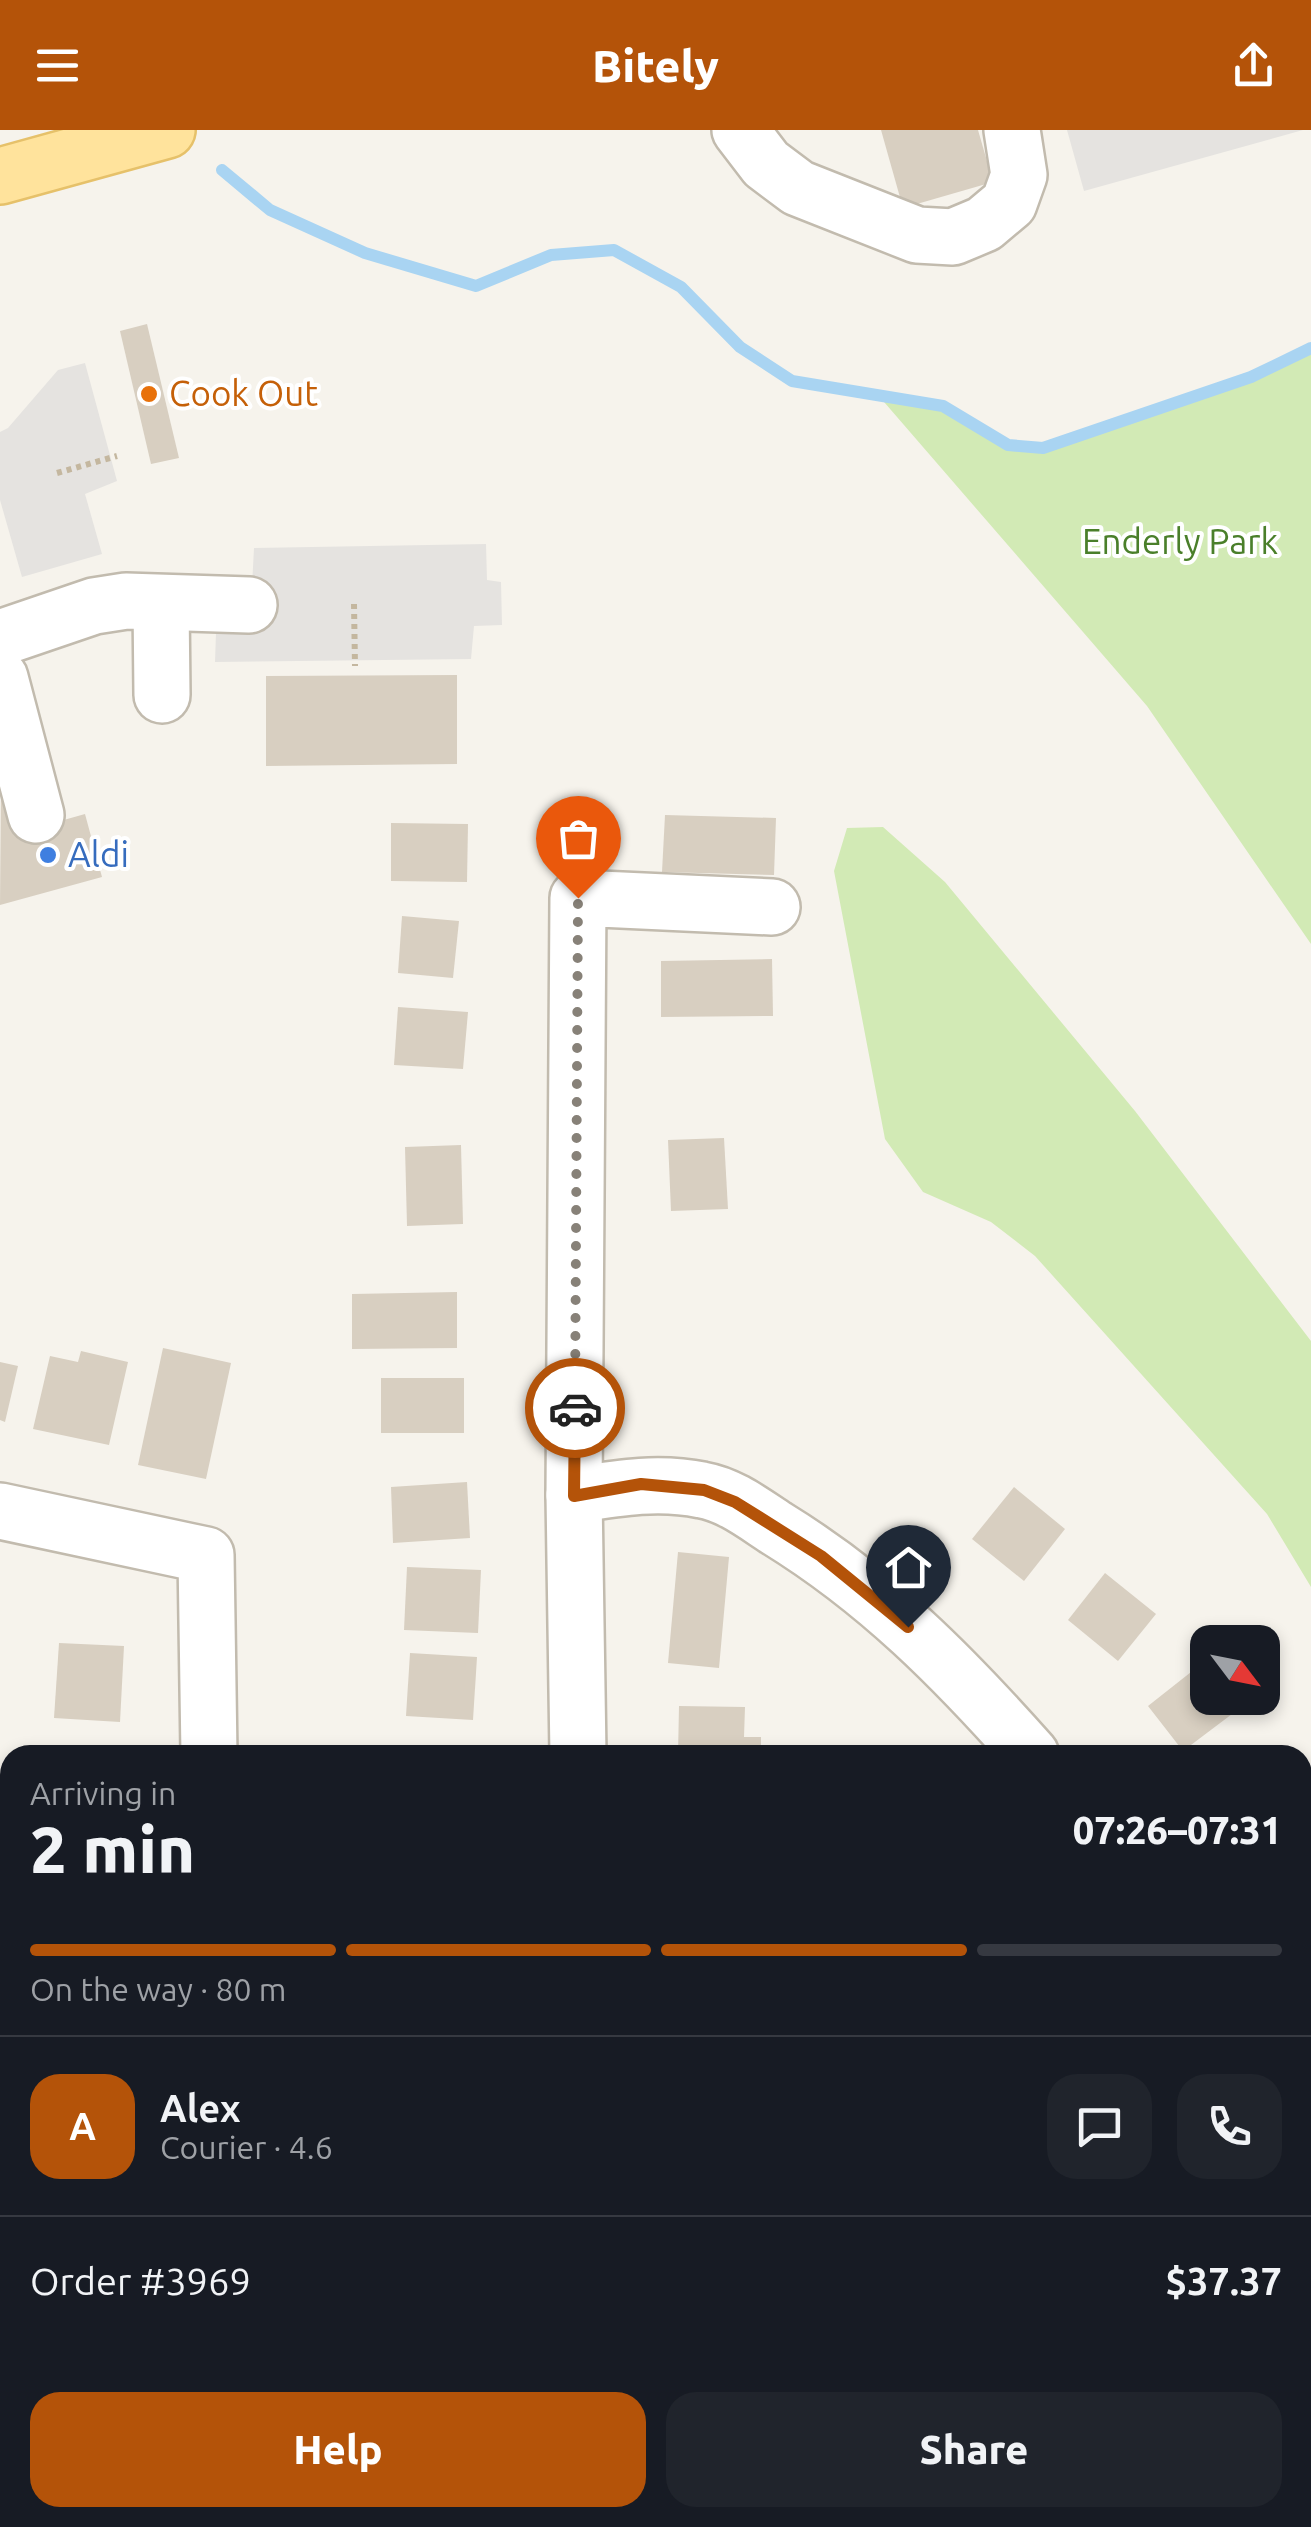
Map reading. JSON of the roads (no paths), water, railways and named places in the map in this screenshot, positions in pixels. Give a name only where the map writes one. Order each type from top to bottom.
[{"type":"main road","points":[[0,176],[167,130]]},
{"type":"street","points":[[740,130],[766,164],[798,188],[917,236],[952,237],[984,224],[1010,203],[1019,175],[1012,130]]},
{"type":"street","points":[[0,638],[94,606],[126,602],[249,605]]},
{"type":"street","points":[[161,603],[162,694]]},
{"type":"street","points":[[0,678],[36,816]]},
{"type":"street","points":[[578,1745],[574,1496],[578,898],[772,907]]},
{"type":"street","points":[[574,1496],[641,1484],[704,1490],[735,1502],[821,1556],[883,1604],[959,1674],[1022,1745]]},
{"type":"street","points":[[0,1511],[206,1554],[208,1745]]},
{"type":"waterway","points":[[222,170],[270,210],[365,253],[476,286],[551,255],[614,250],[681,287],[740,347],[792,381],[943,406],[1008,445],[1043,448],[1251,377],[1311,348]]},
{"type":"place","name":"Cook Out","points":[[149,394]]},
{"type":"place","name":"Aldi","points":[[48,855]]},
{"type":"park label","name":"Enderly Park","points":[[1180,542]]}]
